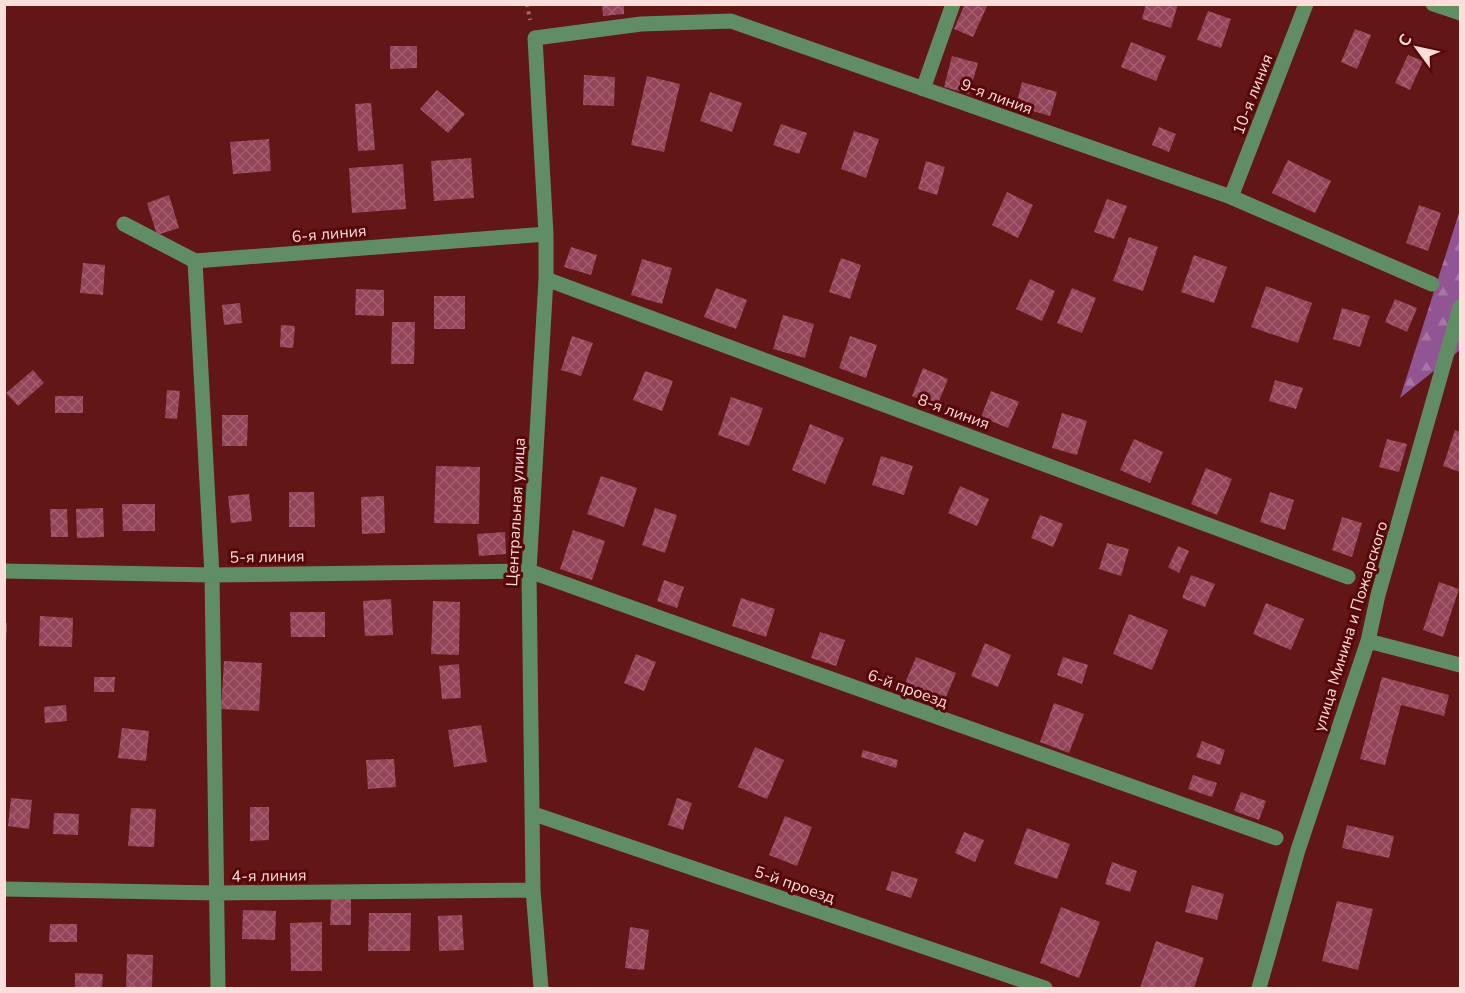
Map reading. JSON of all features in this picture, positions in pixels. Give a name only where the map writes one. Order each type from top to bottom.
[{"type":"street","points":[[923,89],[953,4]]},
{"type":"street","name":"10-я линия","points":[[1231,198],[1306,4]]},
{"type":"street","points":[[1433,4],[1461,13]]},
{"type":"street","name":"9-я линия","points":[[535,38],[641,24],[731,21],[1231,198],[1432,284]]},
{"type":"street","name":"Центральная улица","points":[[535,38],[546,234],[546,279],[529,571],[534,814],[533,890],[541,988]]},
{"type":"street","points":[[124,224],[195,261],[212,575],[218,988]]},
{"type":"street","name":"6-я линия","points":[[195,261],[546,234]]},
{"type":"street","name":"8-я линия","points":[[546,279],[1348,577]]},
{"type":"street","name":"улица Минина и Пожарского","points":[[1259,988],[1298,850],[1368,641],[1378,596],[1461,307]]},
{"type":"street","name":"5-я линия","points":[[4,571],[212,575],[529,571]]},
{"type":"street","name":"6-й проезд","points":[[529,571],[1276,838]]},
{"type":"street","points":[[1368,641],[1461,665]]},
{"type":"street","name":"5-й проезд","points":[[534,814],[1045,988]]},
{"type":"street","name":"4-я линия","points":[[4,889],[216,893],[533,890]]},
{"type":"green space","points":[[1460,210],[1460,350],[1400,398]]},
{"type":"building","points":[[602,4],[624,4],[624,14],[603,16]]},
{"type":"building","points":[[965,4],[988,4],[973,37],[954,29]]},
{"type":"building","points":[[1146,4],[1178,4],[1171,28],[1142,19]]},
{"type":"building","points":[[1208,11],[1231,19],[1221,48],[1197,40]]},
{"type":"building","points":[[1355,29],[1371,35],[1357,69],[1341,62]]},
{"type":"building","points":[[1131,42],[1166,56],[1156,81],[1121,67]]},
{"type":"building","points":[[390,46],[417,46],[417,68],[390,69]]},
{"type":"building","points":[[1408,55],[1423,61],[1410,90],[1395,83]]},
{"type":"building","points":[[952,56],[978,63],[969,94],[944,87]]},
{"type":"building","points":[[584,75],[615,77],[614,106],[583,105]]},
{"type":"building","points":[[647,76],[680,84],[664,152],[631,145]]},
{"type":"building","points":[[1022,82],[1057,92],[1050,116],[1016,106]]},
{"type":"building","points":[[437,90],[465,114],[448,133],[420,109]]},
{"type":"building","points":[[710,92],[742,103],[732,132],[700,121]]},
{"type":"building","points":[[371,103],[375,150],[358,151],[355,104]]},
{"type":"building","points":[[781,124],[807,133],[799,154],[773,145]]},
{"type":"building","points":[[1159,127],[1176,134],[1169,152],[1152,145]]},
{"type":"building","points":[[854,131],[879,139],[866,178],[841,169]]},
{"type":"building","points":[[269,139],[271,171],[233,174],[230,142]]},
{"type":"building","points":[[471,158],[474,198],[434,201],[431,161]]},
{"type":"building","points":[[1288,160],[1331,181],[1315,213],[1272,193]]},
{"type":"building","points":[[926,161],[945,167],[937,195],[918,189]]},
{"type":"building","points":[[403,164],[406,209],[352,213],[349,168]]},
{"type":"building","points":[[1007,192],[1033,205],[1018,238],[992,225]]},
{"type":"building","points":[[169,195],[179,228],[157,235],[147,203]]},
{"type":"building","points":[[1107,199],[1127,206],[1114,239],[1094,232]]},
{"type":"building","points":[[1419,205],[1441,213],[1428,251],[1406,243]]},
{"type":"building","points":[[1129,237],[1158,247],[1143,291],[1113,281]]},
{"type":"building","points":[[571,247],[597,255],[591,275],[564,267]]},
{"type":"building","points":[[1194,255],[1227,267],[1214,303],[1181,292]]},
{"type":"building","points":[[841,258],[861,265],[850,299],[829,292]]},
{"type":"building","points":[[642,259],[672,268],[662,304],[631,295]]},
{"type":"building","points":[[83,263],[105,265],[103,295],[80,293]]},
{"type":"building","points":[[1030,279],[1055,291],[1042,321],[1016,309]]},
{"type":"building","points":[[1266,286],[1312,303],[1298,343],[1251,327]]},
{"type":"building","points":[[716,288],[747,300],[736,329],[704,317]]},
{"type":"building","points":[[1072,288],[1096,298],[1082,333],[1057,323]]},
{"type":"building","points":[[356,289],[384,290],[384,316],[355,315]]},
{"type":"building","points":[[434,296],[465,296],[465,329],[434,329]]},
{"type":"building","points":[[1395,299],[1417,308],[1407,332],[1385,322]]},
{"type":"building","points":[[240,303],[242,323],[224,325],[222,305]]},
{"type":"building","points":[[1342,308],[1370,316],[1360,347],[1333,339]]},
{"type":"building","points":[[783,315],[814,324],[805,358],[773,349]]},
{"type":"building","points":[[392,322],[415,322],[414,364],[391,364]]},
{"type":"building","points":[[281,325],[295,326],[293,348],[280,347]]},
{"type":"building","points":[[572,336],[593,343],[581,376],[561,370]]},
{"type":"building","points":[[850,336],[877,345],[866,378],[839,368]]},
{"type":"building","points":[[923,368],[948,379],[937,406],[912,396]]},
{"type":"building","points":[[33,370],[44,383],[18,406],[6,393]]},
{"type":"building","points":[[645,371],[673,381],[662,411],[633,400]]},
{"type":"building","points":[[1275,380],[1303,388],[1296,409],[1269,401]]},
{"type":"building","points":[[167,390],[180,391],[177,419],[165,418]]},
{"type":"building","points":[[991,391],[1019,402],[1008,428],[981,417]]},
{"type":"building","points":[[55,396],[83,396],[83,413],[55,413]]},
{"type":"building","points":[[731,397],[763,408],[749,446],[718,435]]},
{"type":"building","points":[[1062,413],[1087,421],[1077,455],[1052,448]]},
{"type":"building","points":[[222,415],[248,415],[247,446],[222,446]]},
{"type":"building","points":[[810,424],[844,438],[825,484],[792,470]]},
{"type":"building","points":[[1455,430],[1460,432],[1460,472],[1443,466]]},
{"type":"building","points":[[1134,439],[1163,452],[1150,483],[1120,470]]},
{"type":"building","points":[[1387,439],[1407,444],[1399,472],[1379,467]]},
{"type":"building","points":[[881,456],[913,466],[904,495],[872,485]]},
{"type":"building","points":[[436,466],[480,467],[479,524],[434,523]]},
{"type":"building","points":[[1206,468],[1232,479],[1217,515],[1191,504]]},
{"type":"building","points":[[601,476],[637,488],[624,527],[587,514]]},
{"type":"building","points":[[960,486],[989,499],[977,526],[948,513]]},
{"type":"building","points":[[289,492],[314,492],[315,527],[289,527]]},
{"type":"building","points":[[1270,492],[1294,500],[1285,530],[1260,522]]},
{"type":"building","points":[[249,494],[252,521],[231,523],[228,496]]},
{"type":"building","points":[[384,496],[385,533],[362,534],[361,497]]},
{"type":"building","points":[[122,504],[155,504],[155,531],[123,531]]},
{"type":"building","points":[[103,508],[104,537],[77,538],[76,509]]},
{"type":"building","points":[[655,508],[677,515],[665,553],[642,545]]},
{"type":"building","points":[[50,509],[67,509],[68,537],[51,537]]},
{"type":"building","points":[[1040,515],[1063,524],[1053,547],[1031,538]]},
{"type":"building","points":[[1342,517],[1362,523],[1352,557],[1332,550]]},
{"type":"building","points":[[573,530],[605,541],[592,580],[560,569]]},
{"type":"building","points":[[505,532],[506,554],[479,556],[477,534]]},
{"type":"building","points":[[1107,543],[1129,549],[1121,576],[1099,569]]},
{"type":"building","points":[[1178,546],[1189,551],[1179,573],[1168,567]]},
{"type":"building","points":[[1191,575],[1215,584],[1205,607],[1182,598]]},
{"type":"building","points":[[664,580],[684,587],[677,608],[657,601]]},
{"type":"building","points":[[1439,582],[1459,589],[1443,637],[1423,630]]},
{"type":"building","points":[[741,598],[775,609],[766,637],[732,626]]},
{"type":"building","points":[[391,599],[393,635],[365,636],[363,601]]},
{"type":"building","points":[[433,601],[460,602],[459,655],[431,654]]},
{"type":"building","points":[[1266,603],[1304,619],[1291,650],[1253,634]]},
{"type":"building","points":[[290,612],[325,612],[325,637],[291,637]]},
{"type":"building","points":[[1129,614],[1168,630],[1152,670],[1113,654]]},
{"type":"building","points":[[40,616],[73,618],[72,647],[39,646]]},
{"type":"building","points":[[4,622],[7,623],[6,639],[4,639]]},
{"type":"building","points":[[820,632],[845,640],[836,666],[811,658]]},
{"type":"building","points":[[985,643],[1011,655],[998,687],[971,676]]},
{"type":"building","points":[[636,654],[656,662],[644,691],[624,683]]},
{"type":"building","points":[[916,657],[956,673],[944,702],[904,686]]},
{"type":"building","points":[[1063,657],[1088,665],[1082,684],[1057,675]]},
{"type":"building","points":[[224,661],[262,663],[259,711],[221,709]]},
{"type":"building","points":[[459,664],[461,698],[442,699],[439,666]]},
{"type":"building","points":[[94,677],[115,677],[114,692],[94,692]]},
{"type":"building","points":[[1382,677],[1449,695],[1444,716],[1401,705],[1385,765],[1360,759]]},
{"type":"building","points":[[1054,703],[1084,714],[1069,753],[1040,742]]},
{"type":"building","points":[[66,705],[67,721],[45,723],[44,707]]},
{"type":"building","points":[[481,725],[487,762],[454,767],[448,730]]},
{"type":"building","points":[[122,728],[149,731],[146,761],[118,758]]},
{"type":"building","points":[[1202,741],[1225,750],[1220,765],[1196,757]]},
{"type":"building","points":[[755,747],[784,760],[767,799],[738,787]]},
{"type":"building","points":[[863,750],[898,760],[896,768],[861,757]]},
{"type":"building","points":[[394,759],[396,787],[368,789],[366,760]]},
{"type":"building","points":[[1193,775],[1217,783],[1212,797],[1188,789]]},
{"type":"building","points":[[1241,792],[1266,801],[1259,820],[1234,811]]},
{"type":"building","points":[[11,798],[32,800],[29,829],[8,826]]},
{"type":"building","points":[[677,798],[692,803],[683,830],[668,825]]},
{"type":"building","points":[[250,807],[269,807],[269,840],[250,841]]},
{"type":"building","points":[[131,808],[156,809],[154,847],[128,846]]},
{"type":"building","points":[[54,813],[79,814],[78,835],[53,834]]},
{"type":"building","points":[[785,816],[812,827],[797,866],[769,855]]},
{"type":"building","points":[[1347,825],[1394,836],[1389,858],[1342,848]]},
{"type":"building","points":[[1027,828],[1070,844],[1057,879],[1014,864]]},
{"type":"building","points":[[964,832],[984,840],[975,862],[955,853]]},
{"type":"building","points":[[1112,862],[1137,871],[1130,892],[1105,884]]},
{"type":"building","points":[[892,871],[918,879],[911,898],[886,890]]},
{"type":"building","points":[[1192,885],[1224,894],[1217,920],[1185,912]]},
{"type":"building","points":[[331,899],[351,899],[351,925],[330,925]]},
{"type":"building","points":[[1337,901],[1373,909],[1358,970],[1322,961]]},
{"type":"building","points":[[1061,907],[1100,922],[1079,978],[1040,963]]},
{"type":"building","points":[[243,910],[276,911],[275,940],[242,939]]},
{"type":"building","points":[[369,913],[411,913],[410,951],[368,951]]},
{"type":"building","points":[[462,915],[464,950],[439,951],[438,916]]},
{"type":"building","points":[[322,922],[322,971],[291,971],[290,923]]},
{"type":"building","points":[[50,924],[77,924],[77,942],[49,942]]},
{"type":"building","points":[[630,927],[649,930],[644,970],[625,968]]},
{"type":"building","points":[[1156,941],[1204,958],[1194,988],[1140,988]]},
{"type":"building","points":[[127,954],[153,955],[152,988],[126,988]]},
{"type":"building","points":[[75,973],[103,974],[102,988],[75,988]]}]
